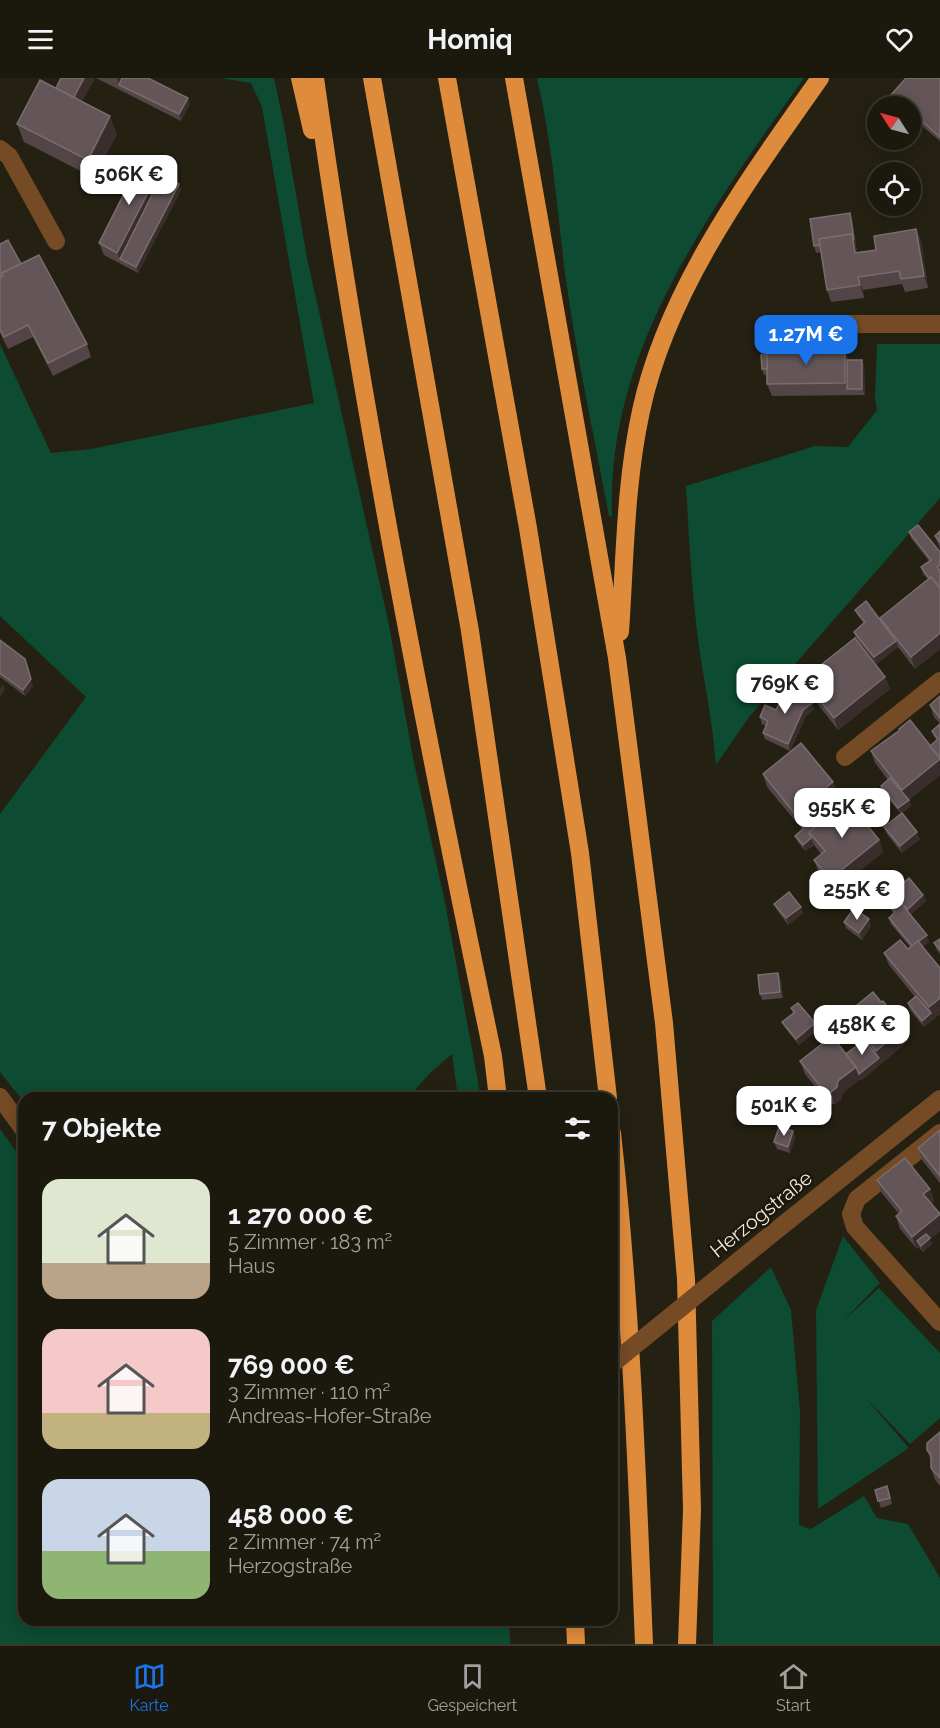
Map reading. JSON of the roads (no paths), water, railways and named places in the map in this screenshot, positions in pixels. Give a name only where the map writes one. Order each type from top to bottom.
[{"type":"highway","points":[[300,78],[338,246],[436,785],[493,1056],[497,1092]]},
{"type":"highway","points":[[315,78],[338,246]]},
{"type":"highway","points":[[372,78],[470,631],[537,1092]]},
{"type":"highway","points":[[447,78],[528,528],[580,854],[607,1092]]},
{"type":"highway","points":[[514,78],[618,658],[664,1023],[686,1279],[692,1510],[687,1644]]},
{"type":"highway","points":[[618,658],[632,460],[641,409],[655,361],[673,314],[694,272],[764,159],[820,78]]},
{"type":"highway","points":[[618,1187],[635,1403],[645,1644]]},
{"type":"highway","points":[[575,1626],[576,1644]]},
{"type":"street","points":[[0,149],[9,156],[56,241]]},
{"type":"street","points":[[798,324],[940,324]]},
{"type":"street","points":[[845,757],[940,681]]},
{"type":"street","points":[[0,1097],[18,1122]]},
{"type":"street","name":"Herzogstraße","points":[[618,1359],[940,1100]]},
{"type":"street","points":[[940,1133],[857,1199],[851,1214],[855,1227],[940,1322]]}]
